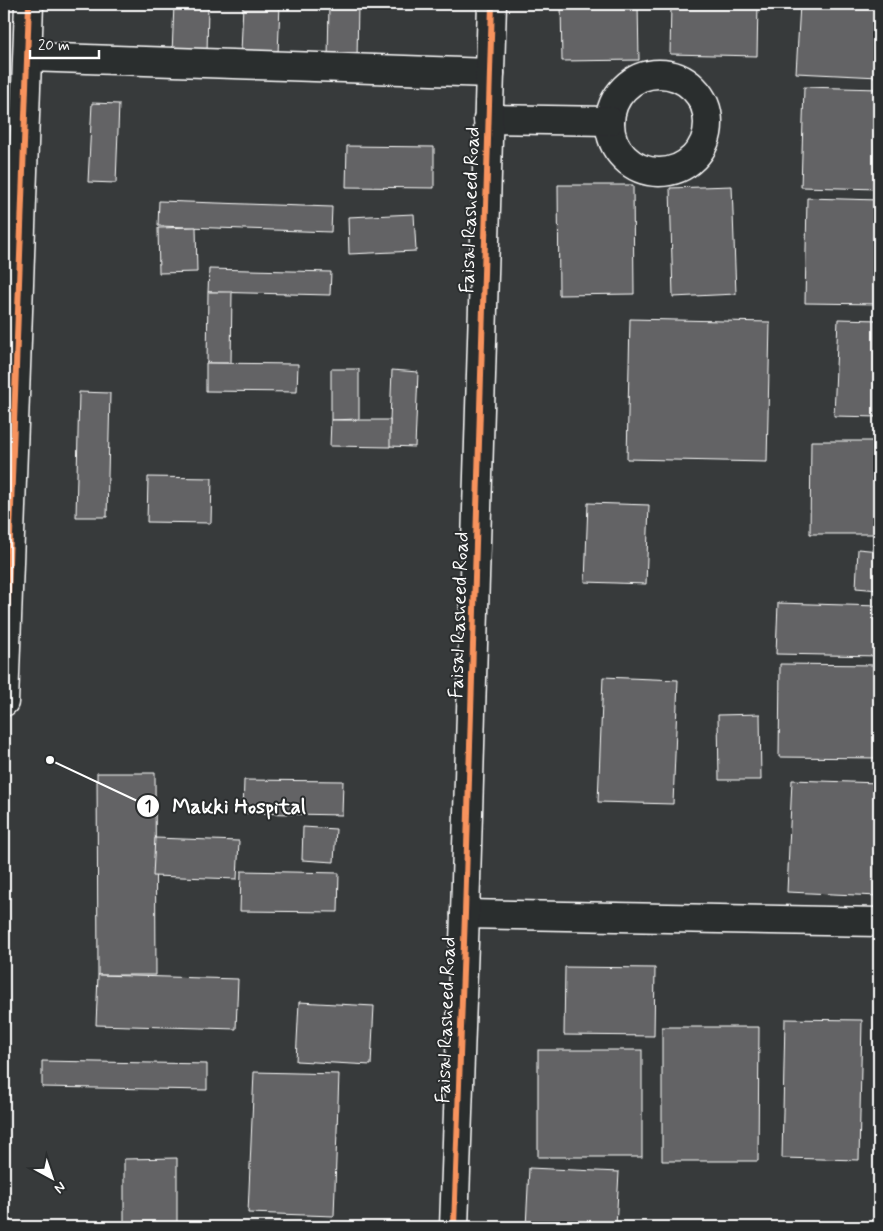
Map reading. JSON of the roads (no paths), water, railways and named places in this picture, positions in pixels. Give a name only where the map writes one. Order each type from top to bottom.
[{"type":"street","points":[[4,702],[29,4]]},
{"type":"street","name":"Faisal Rasheed Road","points":[[454,1227],[492,4]]},
{"type":"street","points":[[28,57],[490,73]]},
{"type":"street","points":[[488,119],[610,122]]},
{"type":"street","points":[[465,914],[879,922]]},
{"type":"place","name":"Makki Hospital","points":[[50,760]]}]
